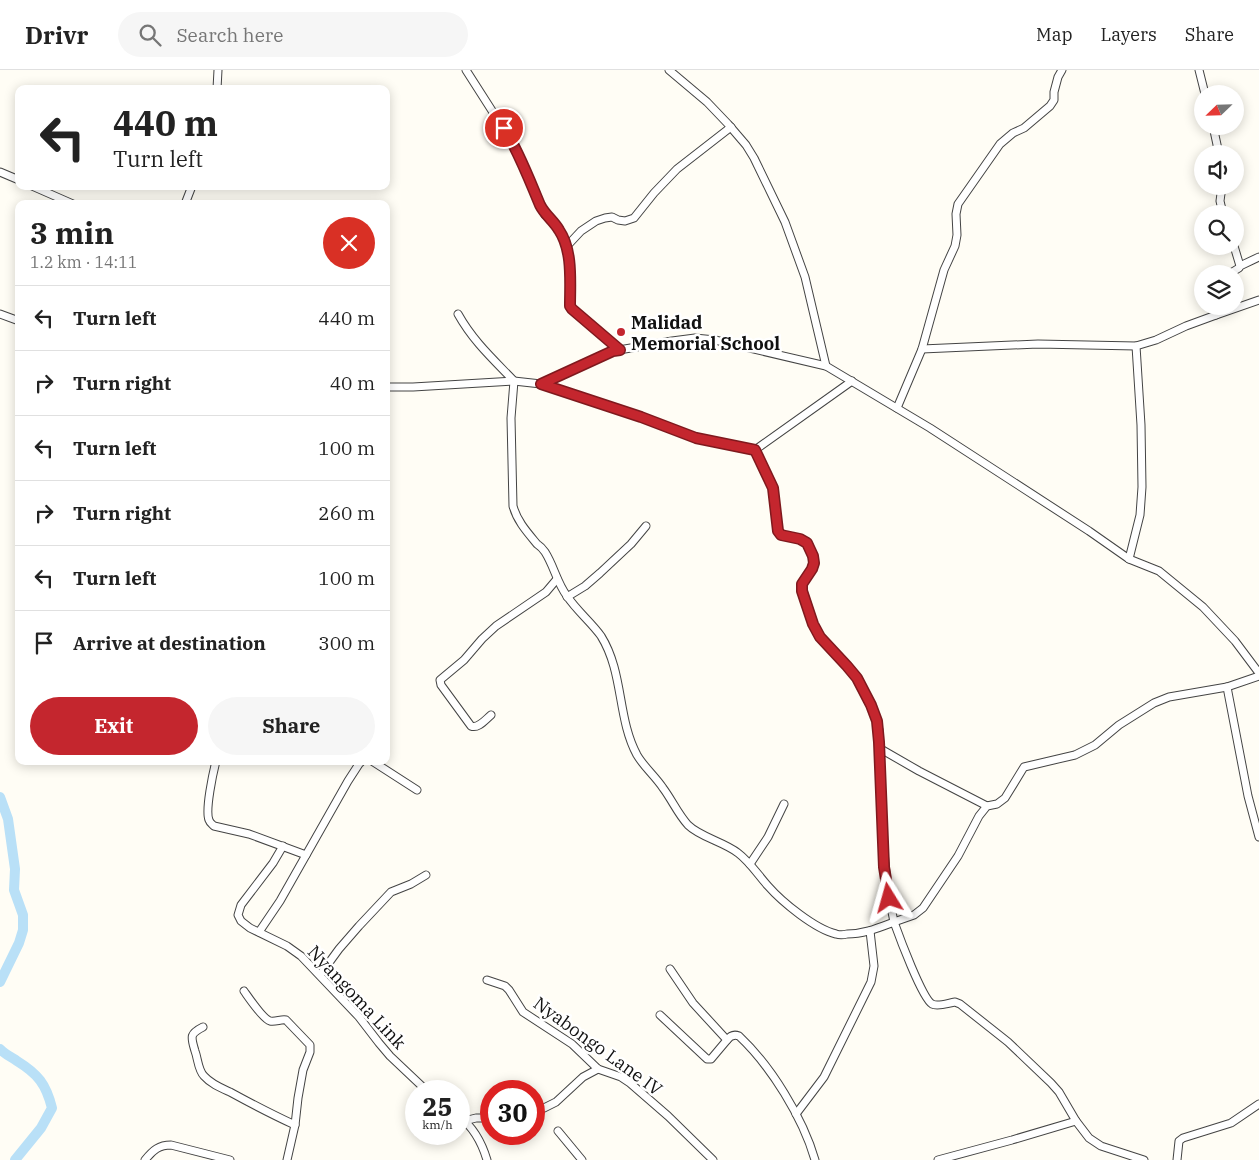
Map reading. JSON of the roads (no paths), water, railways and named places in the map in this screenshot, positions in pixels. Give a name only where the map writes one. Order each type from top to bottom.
[{"type":"street","points":[[217,85],[218,70]]},
{"type":"street","points":[[466,70],[512,142],[545,215],[554,222],[560,231],[570,264],[570,306],[620,350]]},
{"type":"street","points":[[669,70],[707,102],[731,127],[754,158],[785,222],[805,277],[826,366]]},
{"type":"street","points":[[897,408],[922,349],[944,270],[955,246],[958,204],[1000,144],[1013,133],[1024,128],[1050,106],[1054,100],[1054,92],[1062,70]]},
{"type":"street","points":[[1200,70],[1203,85]]},
{"type":"street","points":[[566,247],[581,231],[596,221],[612,217],[625,221],[634,218],[677,169],[731,127]]},
{"type":"street","points":[[0,172],[15,178]]},
{"type":"street","points":[[41,190],[64,200]]},
{"type":"street","points":[[1242,265],[1259,257]]},
{"type":"street","points":[[1244,305],[1259,300]]},
{"type":"street","points":[[0,314],[15,320]]},
{"type":"street","points":[[458,314],[465,327],[485,352],[514,380]]},
{"type":"street","points":[[922,349],[1038,344],[1136,346],[1156,340],[1214,315]]},
{"type":"street","points":[[541,384],[613,351],[672,340],[706,338],[826,366],[938,433],[1129,559],[1159,571],[1203,607],[1235,642],[1259,674],[1227,687],[1169,697],[1154,703],[1119,726],[1095,745],[1075,755],[1024,767],[1005,798],[997,804],[987,806],[879,748]]},
{"type":"street","points":[[1129,559],[1140,515],[1142,487],[1141,425],[1136,346]]},
{"type":"street","points":[[390,388],[514,380],[541,384],[632,414],[696,438],[755,450],[852,381]]},
{"type":"street","points":[[514,380],[511,418],[513,506],[516,516],[544,551],[567,597],[600,635],[610,652],[616,668],[630,740],[638,756],[662,786],[689,826],[730,847],[750,864],[781,900],[819,927],[836,935],[856,934],[870,931],[914,915],[924,908],[958,856],[979,816],[987,806]]},
{"type":"street","points":[[755,450],[773,488],[778,531],[781,535],[800,539],[807,543],[813,556],[814,563],[812,569],[802,584],[804,597],[813,624],[820,637],[857,678],[877,721],[879,730],[884,867],[889,898],[894,922],[927,999],[932,1004],[938,1005],[955,1002],[976,1016],[1008,1042],[1051,1083],[1089,1138],[1101,1146],[1144,1160]]},
{"type":"street","points":[[567,597],[595,578],[631,544],[646,526]]},
{"type":"street","points":[[491,715],[477,726],[471,726],[441,685],[440,680],[464,660],[496,626],[546,592],[557,578]]},
{"type":"street","points":[[1227,687],[1248,796],[1259,837]]},
{"type":"street","points":[[215,765],[208,808],[208,819],[214,826],[249,834],[306,855]]},
{"type":"street","points":[[259,932],[280,901],[358,765]]},
{"type":"street","points":[[378,765],[418,790]]},
{"type":"street","points":[[750,864],[768,837],[784,804]]},
{"type":"street","name":"Nyangoma Link","points":[[283,846],[238,912],[241,921],[302,956],[360,1017],[385,1049],[416,1080]]},
{"type":"street","points":[[320,975],[358,926],[391,892],[411,884],[426,875]]},
{"type":"street","points":[[796,1114],[824,1077],[871,982],[874,966],[870,931]]},
{"type":"street","points":[[670,970],[693,1002],[727,1040]]},
{"type":"street","name":"Nyabongo Lane IV","points":[[487,980],[505,986],[523,1012],[572,1044],[598,1069],[621,1077],[630,1083],[668,1116],[713,1160]]},
{"type":"street","points":[[244,991],[268,1020],[286,1020],[310,1045],[310,1052],[303,1070],[296,1125],[287,1160]]},
{"type":"street","points":[[660,1015],[707,1059],[711,1059],[730,1036],[739,1036],[768,1070],[796,1114],[815,1160]]},
{"type":"street","points":[[203,1027],[192,1034],[192,1040],[203,1075],[211,1082],[263,1110],[296,1125]]},
{"type":"street","points":[[545,1107],[556,1102],[583,1077],[598,1069]]},
{"type":"street","points":[[1177,1160],[1179,1141],[1231,1123],[1259,1104]]},
{"type":"street","points":[[938,1160],[1076,1121]]},
{"type":"street","points":[[470,1129],[480,1141],[487,1160]]},
{"type":"street","points":[[558,1131],[582,1160]]},
{"type":"street","points":[[145,1160],[151,1152],[164,1145],[171,1145],[230,1160]]},
{"type":"waterway","points":[[0,797],[8,819],[15,869],[14,890],[23,915],[23,930],[19,943],[0,982]]},
{"type":"waterway","points":[[0,1049],[36,1075],[47,1092],[52,1108],[41,1128],[15,1160]]},
{"type":"place","name":"Malidad Memorial School","points":[[621,332]]}]
